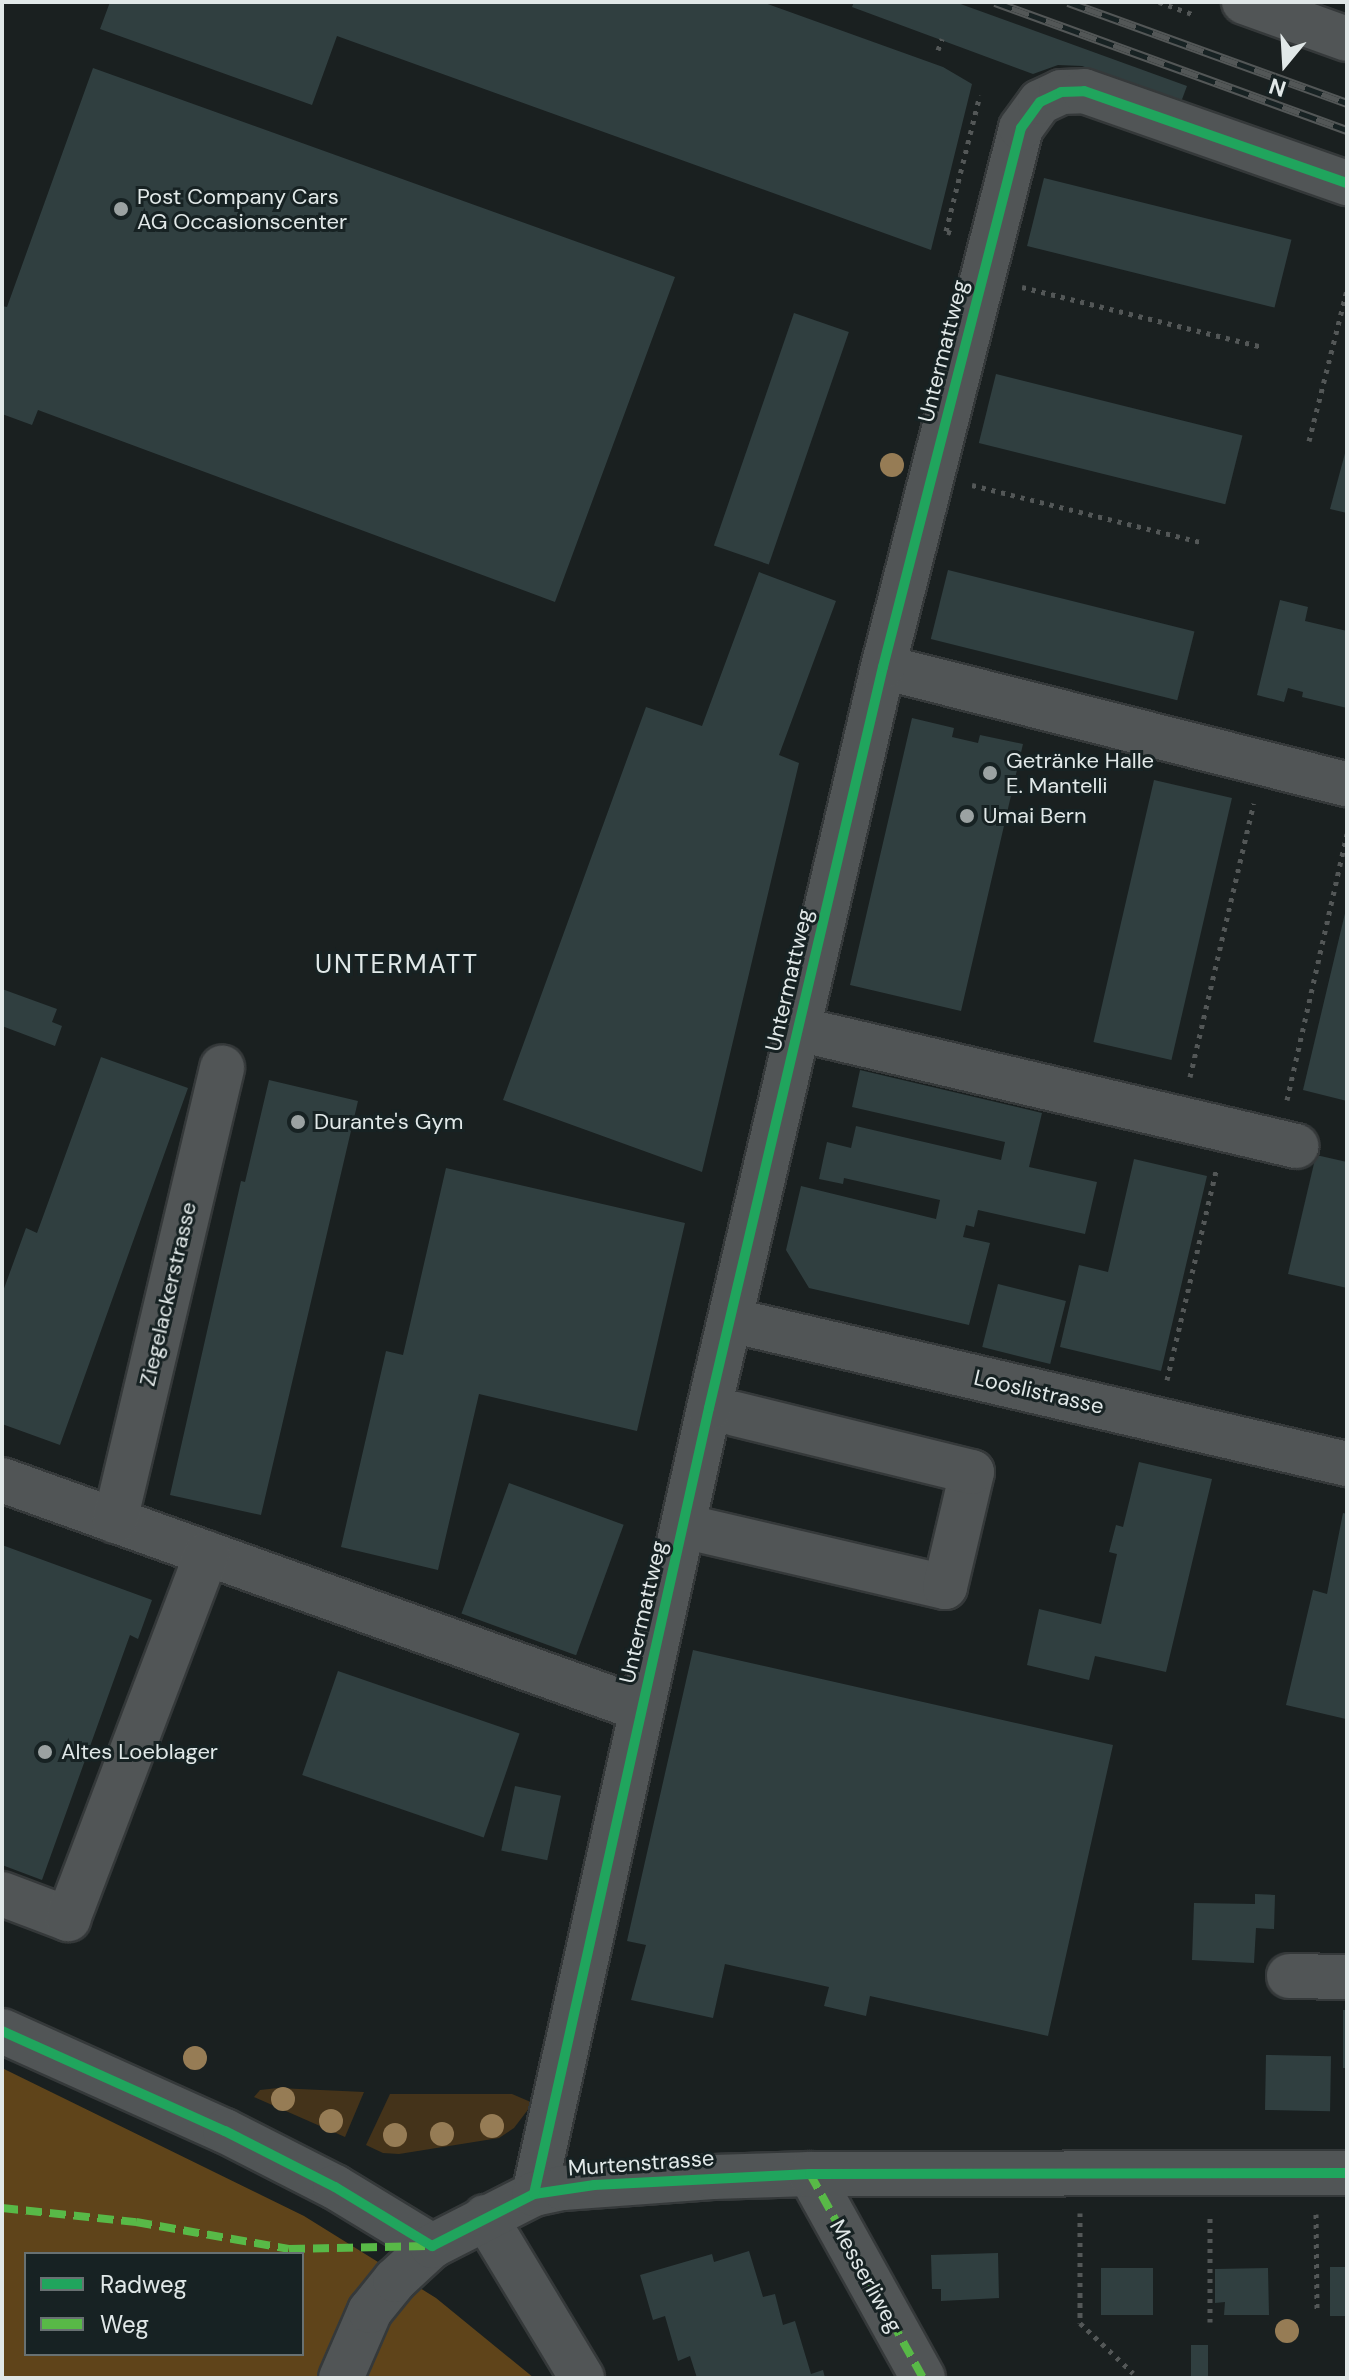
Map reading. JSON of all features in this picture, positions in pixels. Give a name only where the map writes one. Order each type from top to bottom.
[{"type":"street","points":[[1244,2],[1288,10],[1347,39]]},
{"type":"street","name":"Untermattweg","points":[[534,2194],[641,1709],[883,667],[1021,128],[1040,102],[1061,92],[1097,94],[1347,183]]},
{"type":"street","points":[[883,667],[1347,784]]},
{"type":"street","points":[[798,1029],[1296,1146]]},
{"type":"street","name":"Ziegelackerstrasse","points":[[115,1521],[222,1067]]},
{"type":"street","name":"Looslistrasse","points":[[730,1320],[1347,1464]]},
{"type":"street","points":[[683,1526],[945,1587],[972,1472],[735,1414]]},
{"type":"street","points":[[2,1480],[641,1709]]},
{"type":"street","points":[[2,1894],[68,1919],[207,1554]]},
{"type":"street","points":[[1289,1976],[1347,1977]]},
{"type":"street","points":[[2,2031],[225,2131],[335,2187],[432,2246]]},
{"type":"street","name":"Murtenstrasse","points":[[341,2378],[370,2311],[395,2280],[432,2246],[534,2194],[628,2182],[810,2174],[1347,2173]]},
{"type":"street","name":"Messerliweg","points":[[810,2174],[923,2378]]},
{"type":"street","points":[[485,2217],[582,2378]]},
{"type":"path","points":[[1159,2],[1194,15]]},
{"type":"path","points":[[938,50],[942,39]]},
{"type":"path","points":[[946,231],[980,95]]},
{"type":"path","points":[[982,277],[1263,347]]},
{"type":"path","points":[[1309,441],[1347,290]]},
{"type":"path","points":[[933,475],[1204,543]]},
{"type":"path","points":[[1189,1082],[1263,763]]},
{"type":"path","points":[[1273,1101],[1286,1104],[1347,834]]},
{"type":"path","points":[[1316,2215],[1317,2313]]},
{"type":"path","points":[[1079,2218],[1080,2323],[1133,2373]]},
{"type":"path","points":[[1210,2218],[1210,2322]]},
{"type":"shaded area","points":[[2,2068],[304,2216],[436,2298],[534,2378],[2,2378]]},
{"type":"shaded area","points":[[260,2090],[364,2092],[345,2137],[254,2097]]},
{"type":"shaded area","points":[[390,2094],[512,2094],[533,2103],[514,2128],[499,2138],[399,2154],[383,2153],[366,2145]]},
{"type":"building","points":[[110,2],[762,2],[943,67],[972,84],[931,250],[337,36],[312,105],[100,29]]},
{"type":"building","points":[[854,2],[955,2],[1187,86],[1181,102],[1082,66],[1058,65],[1033,74],[852,7]]},
{"type":"building","points":[[93,68],[675,277],[555,602],[38,410],[32,425],[2,414],[2,306],[7,307]]},
{"type":"building","points":[[1044,178],[1291,240],[1274,308],[1027,246]]},
{"type":"building","points":[[794,313],[849,332],[769,564],[714,546]]},
{"type":"building","points":[[996,374],[1242,435],[1225,504],[979,443]]},
{"type":"building","points":[[1347,446],[1347,513],[1330,509]]},
{"type":"building","points":[[948,570],[1194,631],[1177,700],[931,639]]},
{"type":"building","points":[[759,572],[836,601],[779,755],[799,763],[702,1172],[503,1100],[646,707],[702,726]]},
{"type":"building","points":[[1280,600],[1308,607],[1305,621],[1347,631],[1347,708],[1302,697],[1303,692],[1288,688],[1284,702],[1257,695]]},
{"type":"building","points":[[912,718],[954,728],[952,737],[978,743],[980,735],[1023,744],[961,1011],[850,985]]},
{"type":"building","points":[[1154,780],[1232,798],[1171,1060],[1093,1042]]},
{"type":"building","points":[[1347,905],[1347,1101],[1303,1090]]},
{"type":"building","points":[[2,989],[57,1009],[52,1022],[62,1026],[55,1046],[2,1026]]},
{"type":"building","points":[[101,1057],[188,1088],[60,1445],[2,1424],[2,1294],[26,1228],[37,1233]]},
{"type":"building","points":[[860,1070],[1042,1113],[1029,1167],[1097,1182],[1085,1234],[978,1210],[974,1227],[966,1225],[963,1237],[990,1243],[969,1325],[809,1288],[786,1250],[801,1186],[936,1219],[940,1200],[844,1178],[843,1184],[819,1179],[827,1142],[851,1148],[856,1126],[1001,1160],[1005,1142],[852,1107]]},
{"type":"building","points":[[269,1080],[358,1101],[261,1515],[170,1495],[241,1181],[245,1182]]},
{"type":"building","points":[[1316,1155],[1347,1162],[1347,1288],[1288,1274]]},
{"type":"building","points":[[1134,1159],[1207,1176],[1161,1371],[1060,1347],[1079,1265],[1108,1272]]},
{"type":"building","points":[[446,1168],[685,1223],[637,1431],[479,1394],[438,1570],[341,1547],[386,1351],[403,1355]]},
{"type":"building","points":[[998,1284],[1066,1301],[1050,1364],[982,1347]]},
{"type":"building","points":[[1139,1462],[1212,1479],[1166,1672],[1095,1656],[1089,1680],[1027,1665],[1039,1609],[1101,1624],[1117,1554],[1109,1552],[1116,1525],[1123,1527]]},
{"type":"building","points":[[509,1483],[624,1525],[576,1655],[461,1614]]},
{"type":"building","points":[[1343,1513],[1347,1514],[1346,1719],[1286,1705],[1313,1590],[1327,1594]]},
{"type":"building","name":"Altes Loeblager","points":[[2,1545],[152,1600],[138,1639],[130,1635],[42,1880],[2,1865]]},
{"type":"building","points":[[693,1650],[1113,1745],[1048,2036],[870,1996],[866,2016],[824,2006],[829,1987],[725,1964],[713,2018],[631,2000],[646,1945],[627,1941]]},
{"type":"building","points":[[338,1671],[520,1734],[484,1838],[302,1775]]},
{"type":"building","points":[[515,1786],[561,1796],[547,1860],[501,1851]]},
{"type":"building","points":[[1255,1894],[1275,1895],[1274,1929],[1256,1928],[1254,1963],[1192,1960],[1194,1903],[1255,1904]]},
{"type":"building","points":[[1343,2010],[1347,2010],[1347,2068],[1343,2068]]},
{"type":"building","points":[[1266,2055],[1331,2056],[1330,2111],[1265,2110]]},
{"type":"building","points":[[749,2251],[763,2297],[775,2294],[783,2325],[795,2321],[811,2374],[823,2370],[825,2378],[697,2378],[690,2356],[678,2361],[665,2316],[653,2320],[640,2275],[712,2254],[714,2262]]},
{"type":"building","points":[[998,2253],[999,2298],[941,2301],[941,2289],[932,2289],[931,2255]]},
{"type":"building","points":[[1330,2267],[1347,2267],[1347,2316],[1330,2316]]},
{"type":"building","points":[[1101,2268],[1153,2268],[1153,2315],[1101,2315]]},
{"type":"building","points":[[1268,2268],[1269,2315],[1224,2315],[1225,2302],[1215,2303],[1215,2269]]},
{"type":"building","points":[[1191,2345],[1208,2345],[1208,2378],[1191,2378]]},
{"type":"railway","points":[[995,2],[1347,130]]},
{"type":"railway","points":[[1068,2],[1347,103]]},
{"type":"marked path","points":[[810,2174],[923,2378]]},
{"type":"marked path","points":[[2,2208],[136,2222],[289,2249],[428,2246]]},
{"type":"cycle path","points":[[534,2194],[709,1408],[883,667],[1021,128],[1040,102],[1061,92],[1084,91],[1347,183]]},
{"type":"cycle path","points":[[2,2031],[225,2131],[335,2187],[432,2246],[534,2194],[594,2185],[810,2174],[1347,2173]]},
{"type":"place","name":"Post Company Cars AG Occasionscenter","points":[[121,209]]},
{"type":"place","name":"Getränke Halle E. Mantelli","points":[[990,773]]},
{"type":"place","name":"Umai Bern","points":[[967,816]]},
{"type":"place","name":"Durante's Gym","points":[[298,1122]]},
{"type":"place","name":"Altes Loeblager","points":[[45,1752]]},
{"type":"district","name":"UNTERMATT","points":[[397,965]]}]
